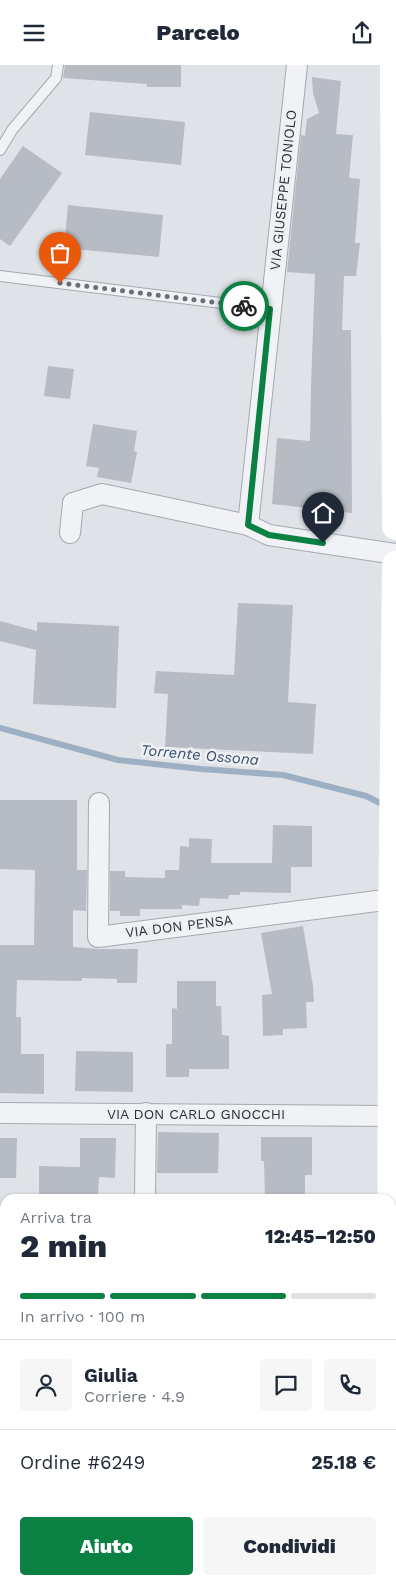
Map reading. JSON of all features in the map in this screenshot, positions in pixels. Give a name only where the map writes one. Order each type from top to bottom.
[{"type":"main road","points":[[394,65],[396,525]]},
{"type":"main road","points":[[392,1194],[392,899],[396,565]]},
{"type":"street","name":"VIA GIUSEPPE TONIOLO","points":[[248,525],[297,65]]},
{"type":"street","points":[[70,533],[73,503],[102,494],[248,525],[269,535],[396,553]]},
{"type":"street","name":"VIA DON PENSA","points":[[99,803],[98,937],[392,899]]},
{"type":"street","name":"VIA DON CARLO GNOCCHI","points":[[0,1113],[392,1116]]},
{"type":"street","points":[[146,1113],[146,1194]]},
{"type":"lane","points":[[0,150],[12,130],[56,78],[58,65]]},
{"type":"lane","points":[[0,276],[270,309]]},
{"type":"building","points":[[65,65],[181,65],[181,87],[147,87],[147,84],[63,78]]},
{"type":"building","points":[[312,77],[341,81],[336,134],[353,135],[349,178],[360,179],[355,243],[360,243],[356,276],[344,276],[342,330],[351,330],[352,513],[272,504],[277,438],[310,441],[315,274],[287,272],[301,135],[305,136],[307,119],[319,113],[313,93]]},
{"type":"building","points":[[90,112],[185,122],[181,165],[85,155]]},
{"type":"building","points":[[23,146],[62,173],[10,246],[0,239],[0,179]]},
{"type":"building","points":[[68,205],[163,215],[159,257],[64,248]]},
{"type":"building","points":[[48,366],[74,369],[70,399],[44,396]]},
{"type":"building","points":[[93,424],[137,431],[134,451],[137,452],[131,483],[97,477],[99,468],[86,466]]},
{"type":"building","points":[[238,603],[293,605],[288,702],[316,704],[313,754],[165,747],[168,694],[154,693],[156,671],[234,675]]},
{"type":"building","points":[[0,621],[37,631],[37,622],[119,626],[116,708],[33,704],[36,650],[0,641]]},
{"type":"building","points":[[0,800],[77,800],[77,870],[87,870],[86,911],[73,910],[73,947],[138,949],[137,983],[117,983],[117,979],[82,978],[82,981],[17,980],[16,1017],[21,1017],[21,1054],[44,1054],[44,1094],[0,1093],[0,945],[34,945],[35,870],[0,869]]},
{"type":"building","points":[[273,825],[312,826],[312,867],[291,867],[291,893],[240,892],[240,895],[229,895],[228,899],[200,898],[199,906],[182,905],[182,909],[140,909],[140,916],[120,916],[120,911],[110,911],[110,871],[125,871],[125,877],[165,878],[165,870],[179,870],[180,846],[189,847],[189,838],[212,839],[211,863],[272,863]]},
{"type":"building","points":[[303,926],[314,1002],[306,1002],[307,1028],[283,1029],[283,1035],[263,1036],[262,995],[272,994],[261,933]]},
{"type":"building","points":[[177,981],[216,981],[216,1006],[221,1006],[222,1035],[229,1036],[229,1069],[189,1069],[189,1077],[166,1077],[166,1044],[172,1044],[172,1008],[177,1009]]},
{"type":"building","points":[[76,1051],[133,1052],[133,1092],[75,1091]]},
{"type":"building","points":[[158,1132],[219,1133],[218,1173],[157,1173]]},
{"type":"building","points":[[261,1137],[312,1137],[312,1175],[305,1175],[305,1194],[265,1194],[264,1161],[261,1161]]},
{"type":"building","points":[[0,1138],[17,1138],[16,1178],[0,1178]]},
{"type":"building","points":[[80,1138],[116,1138],[115,1178],[99,1177],[98,1194],[39,1194],[39,1166],[80,1167]]},
{"type":"waterway","name":"Torrente Ossona","points":[[0,728],[118,760],[283,775],[366,796],[386,806]]},
{"type":"way so far","points":[[60,283],[244,306]]},
{"type":"route","points":[[244,306],[270,309],[248,525],[269,535],[323,543]]}]
